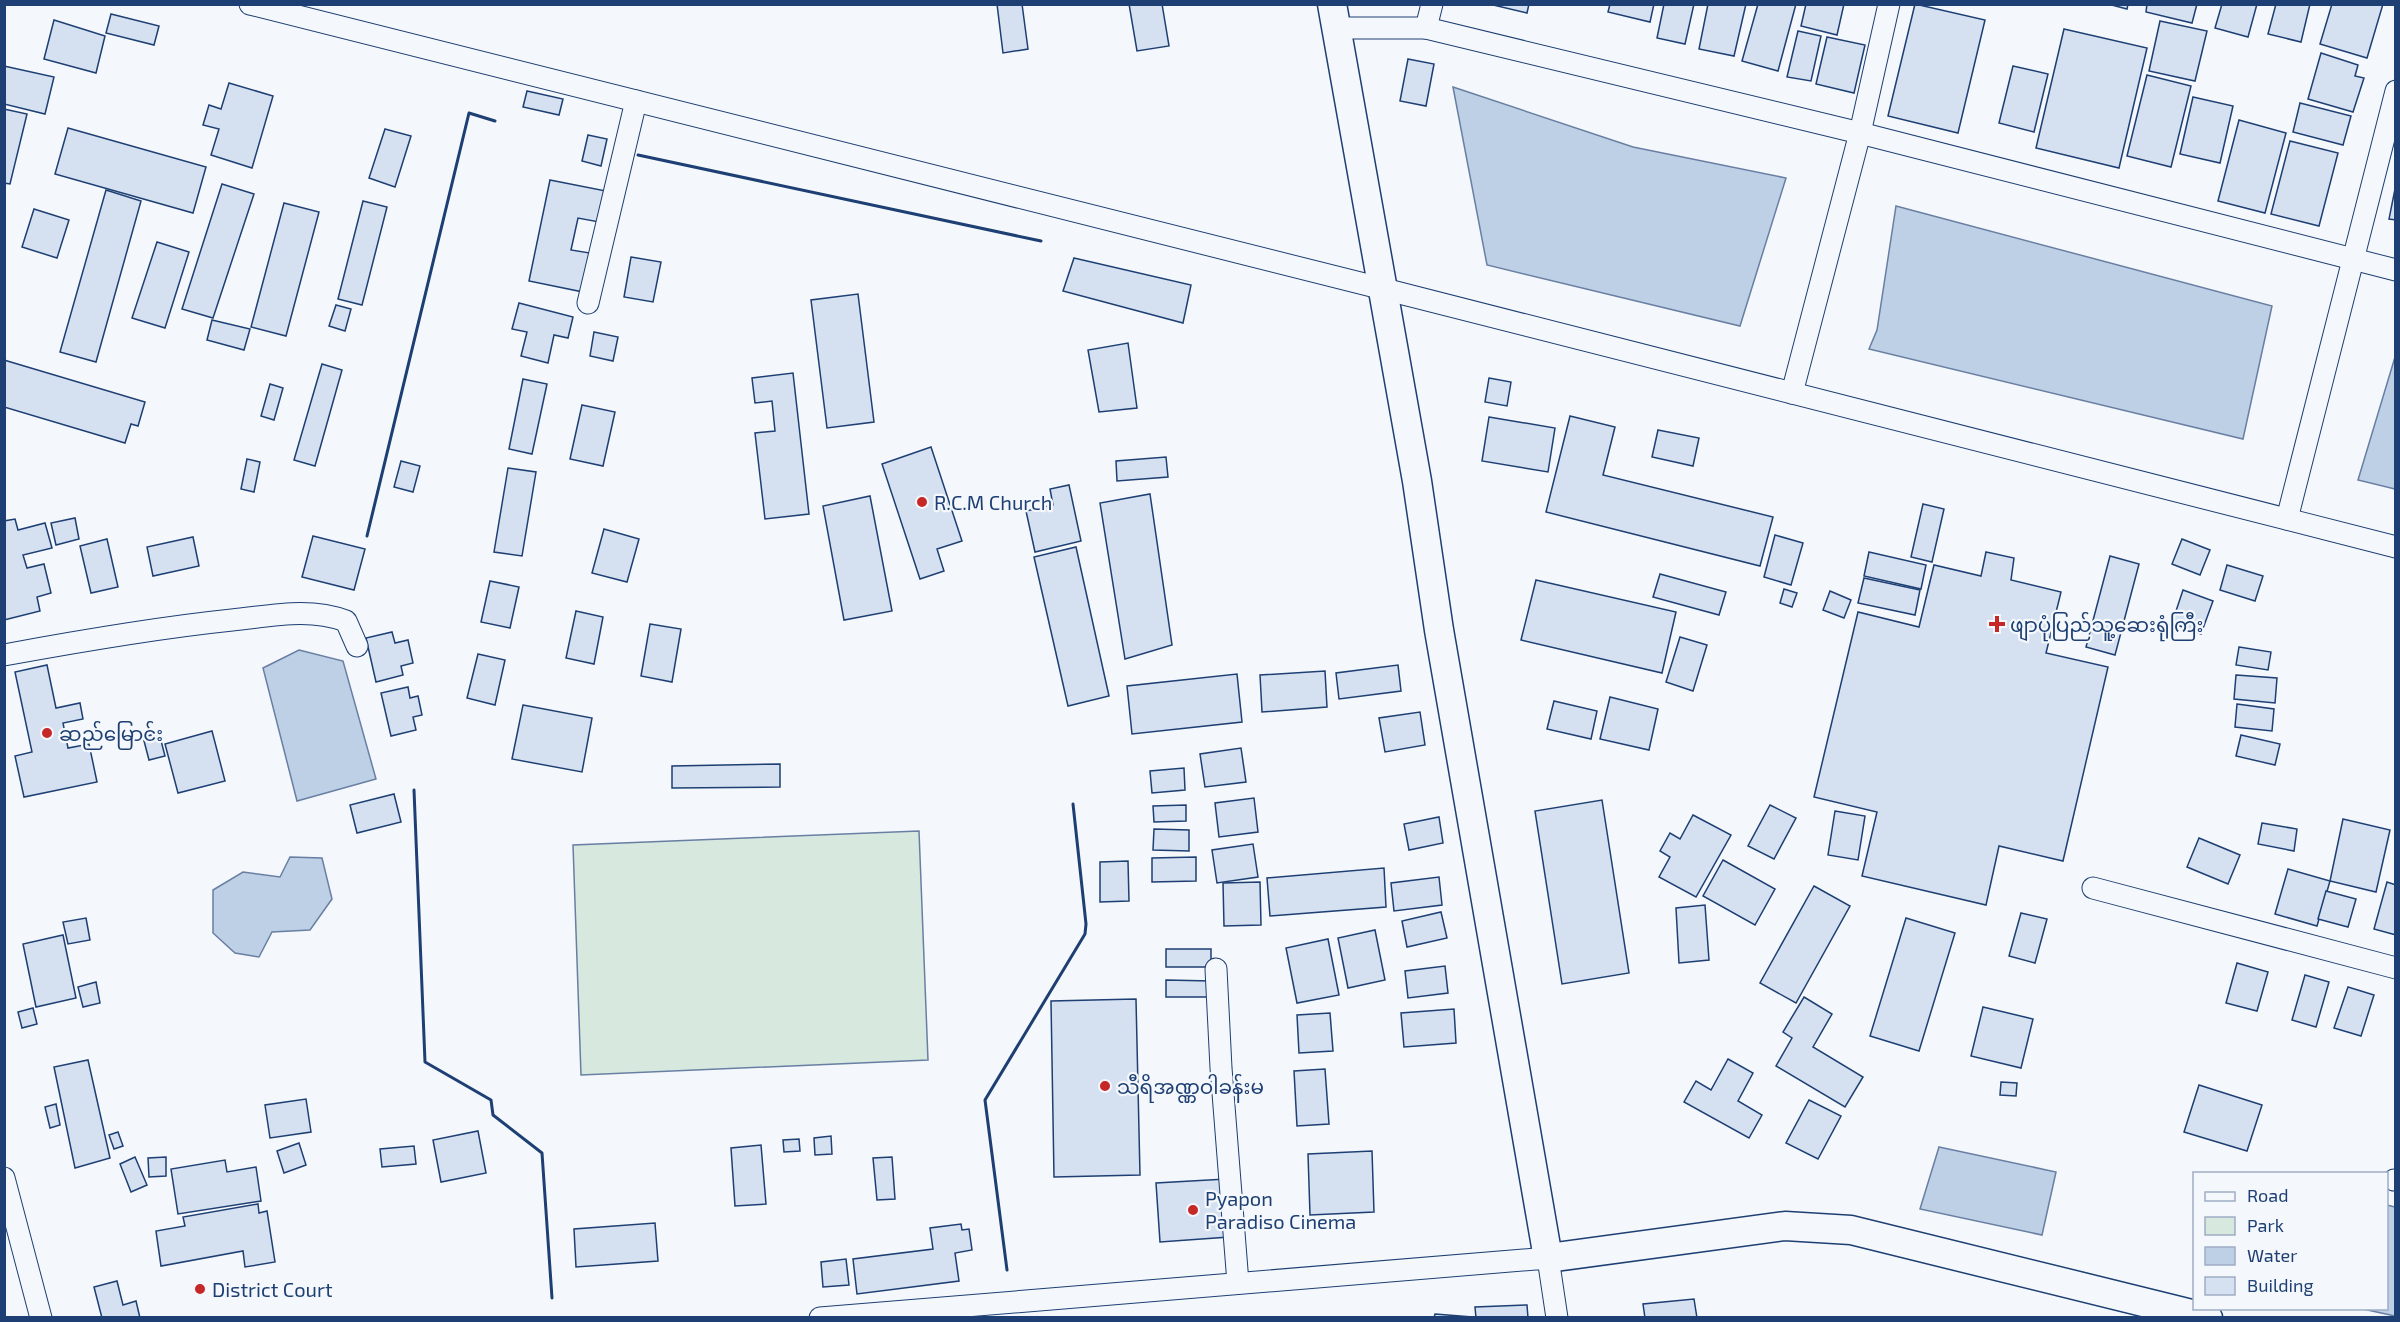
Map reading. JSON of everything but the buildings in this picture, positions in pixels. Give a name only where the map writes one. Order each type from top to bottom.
[{"type":"main road","points":[[1334,16],[1380,288],[1416,481],[1439,630],[1548,1258],[1785,1226],[1851,1230],[2208,1317]]},
{"type":"street","points":[[250,4],[1380,288],[2396,547]]},
{"type":"street","points":[[1426,28],[1432,4]]},
{"type":"street","points":[[1792,393],[1860,133],[1889,4]]},
{"type":"street","points":[[1334,16],[1426,28],[1860,133],[2396,270]]},
{"type":"street","points":[[2287,519],[2396,91]]},
{"type":"street","points":[[588,303],[636,101]]},
{"type":"street","points":[[4,655],[145,629],[302,612],[328,615],[346,621],[357,646]]},
{"type":"street","points":[[2093,888],[2396,968]]},
{"type":"street","points":[[1216,969],[1221,1068],[1238,1283]]},
{"type":"street","points":[[4,1178],[41,1317]]},
{"type":"street","points":[[820,1317],[1548,1258],[1557,1317]]},
{"type":"green space","points":[[919,831],[928,1060],[581,1075],[573,845]]},
{"type":"water","points":[[1453,87],[1633,147],[1786,178],[1740,326],[1487,265]]},
{"type":"water","points":[[1896,206],[2272,306],[2243,439],[1869,349],[1877,330]]},
{"type":"water","points":[[2395,357],[2396,489],[2358,480]]},
{"type":"water","points":[[299,650],[343,661],[376,779],[297,801],[263,668]]},
{"type":"water","points":[[290,857],[322,858],[332,899],[310,930],[272,932],[259,957],[235,953],[213,933],[213,890],[243,872],[280,877]]},
{"type":"water","points":[[1939,1147],[2056,1172],[2042,1235],[1920,1209]]},
{"type":"water","points":[[2388,1205],[2395,1207],[2395,1316],[2368,1310],[2388,1310]]},
{"type":"wall","points":[[367,536],[469,113],[495,121]]},
{"type":"wall","points":[[638,155],[1041,241]]},
{"type":"wall","points":[[414,790],[425,1062],[491,1100],[493,1115],[542,1153],[552,1298]]},
{"type":"wall","points":[[1007,1270],[985,1100],[1085,934],[1086,924],[1073,804]]},
{"type":"place","name":"R.C.M Church","points":[[922,502]]},
{"type":"place","name":"ဖျာပုံပြည်သူ့ဆေးရုံကြီး","points":[[1997,624]]},
{"type":"place","name":"ဆည်မြောင်း","points":[[47,733]]},
{"type":"place","name":"သီရိအဏ္ဏဝါခန်းမ","points":[[1105,1086]]},
{"type":"place","name":"Pyapon Paradiso Cinema","points":[[1193,1210]]},
{"type":"place","name":"District Court","points":[[200,1289]]}]
